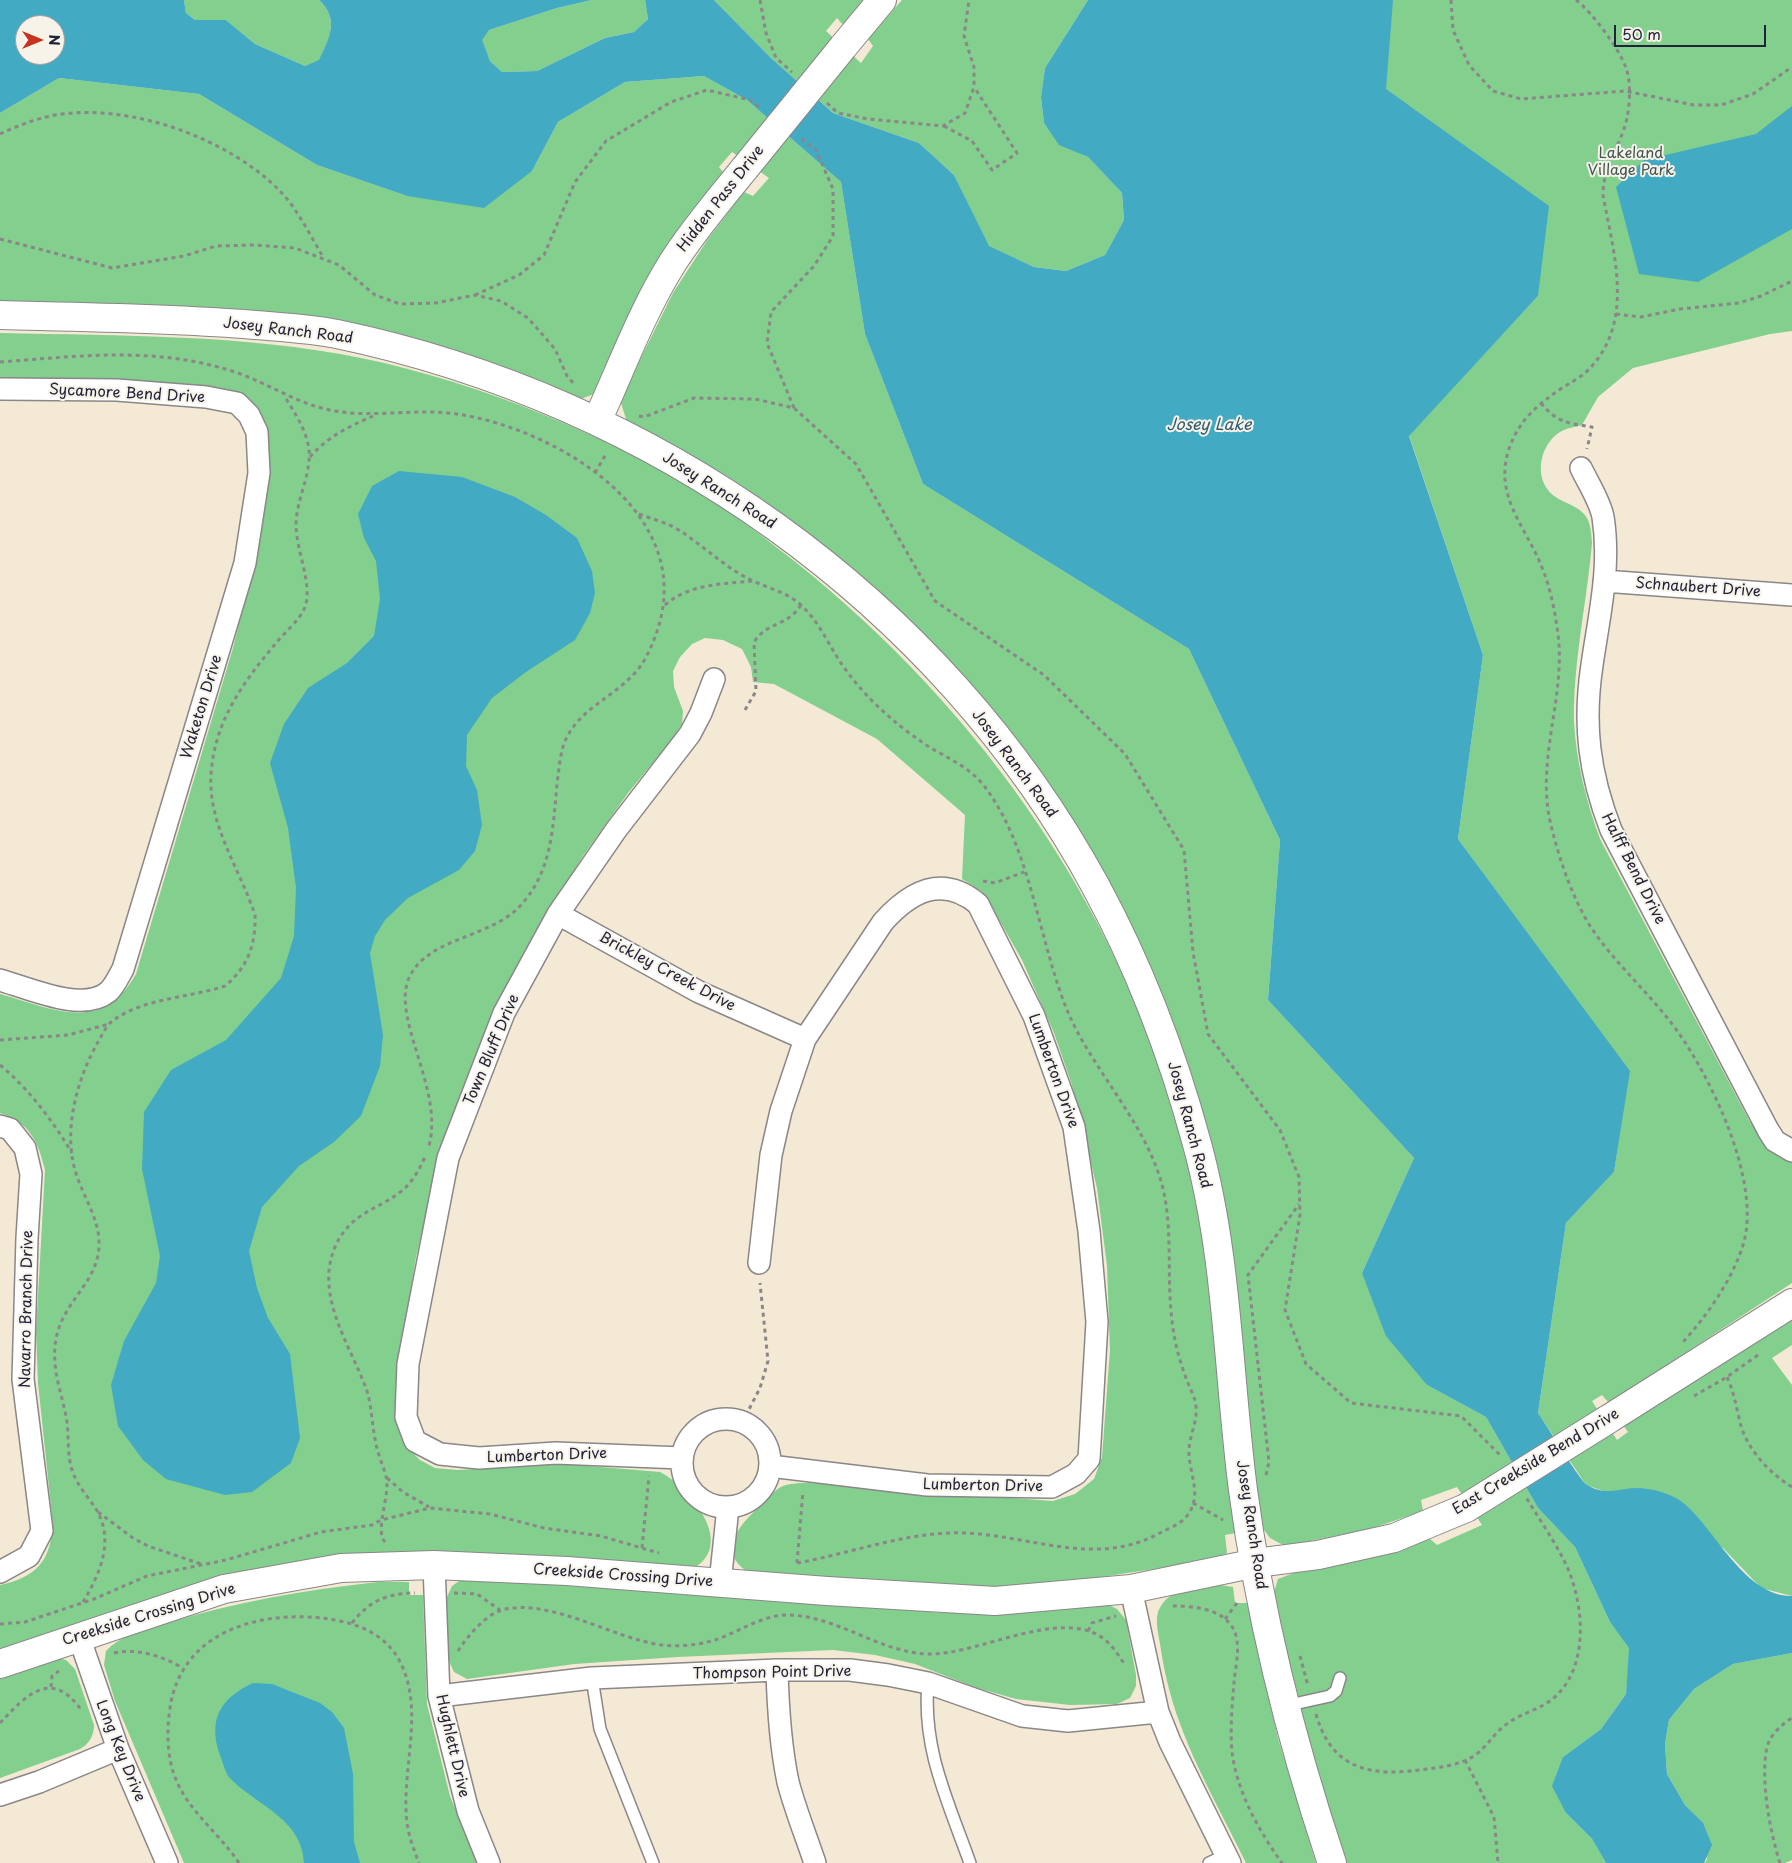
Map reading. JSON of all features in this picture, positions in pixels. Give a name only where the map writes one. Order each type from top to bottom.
[{"type":"street","name":"Hidden Pass Drive","points":[[597,421],[651,303],[672,264],[692,234],[882,0]]},
{"type":"street","name":"Josey Ranch Road","points":[[0,315],[182,319],[329,333],[392,347],[460,367],[533,394],[636,439],[738,499],[803,546],[852,586],[891,622],[959,691],[1009,754],[1056,819],[1095,885],[1133,963],[1171,1057],[1198,1147],[1214,1220],[1226,1302],[1244,1492],[1272,1654],[1284,1706],[1332,1863]]},
{"type":"street","name":"Sycamore Bend Drive","points":[[0,389],[117,390],[206,397],[237,403],[249,415]]},
{"type":"street","name":"Waketon Drive","points":[[0,980],[76,1002],[91,999],[108,992],[123,969],[245,563],[259,473],[257,432],[249,415]]},
{"type":"street","name":"Halff Bend Drive","points":[[1582,468],[1603,515],[1604,581],[1591,667],[1587,720],[1590,758],[1600,802],[1611,830],[1768,1130],[1775,1140],[1792,1150]]},
{"type":"street","name":"Schnaubert Drive","points":[[1604,581],[1792,595]]},
{"type":"street","name":"Town Bluff Drive","points":[[416,1441],[406,1417],[408,1364],[448,1158],[504,1013],[558,914],[616,830],[690,734],[701,713],[714,679]]},
{"type":"street","name":"Lumberton Drive","points":[[759,1262],[770,1155],[781,1111],[805,1038],[883,922],[895,908],[914,894],[943,888],[968,896],[978,904],[1034,1016],[1074,1127],[1089,1231],[1098,1322],[1089,1459],[1076,1474],[1052,1487],[926,1485],[770,1466]]},
{"type":"street","name":"Brickley Creek Drive","points":[[558,914],[700,992],[805,1038]]},
{"type":"street","name":"Navarro Branch Drive","points":[[0,1126],[10,1129],[25,1148],[31,1174],[27,1238],[23,1379],[42,1531],[29,1556],[0,1572]]},
{"type":"street","name":"East Creekside Bend Drive","points":[[1256,1563],[1318,1555],[1394,1538],[1466,1508],[1792,1303]]},
{"type":"street","points":[[722,1419],[742,1423],[751,1427],[761,1438],[768,1451],[770,1466],[767,1479],[761,1490],[740,1505],[728,1508],[713,1505],[699,1499],[689,1487],[683,1473],[682,1458],[686,1444],[695,1431],[708,1423],[722,1419]]},
{"type":"street","name":"Lumberton Drive","points":[[416,1441],[440,1454],[479,1458],[556,1453],[682,1458]]},
{"type":"street","points":[[720,1583],[728,1508]]},
{"type":"street","name":"Creekside Crossing Drive","points":[[0,1664],[83,1649],[224,1589],[341,1568],[434,1565],[567,1571],[995,1601],[1133,1601],[1256,1563]]},
{"type":"street","name":"Hughlett Drive","points":[[434,1565],[439,1696],[468,1811],[490,1863]]},
{"type":"street","points":[[1133,1601],[1158,1712],[1222,1860]]},
{"type":"street","name":"Long Key Drive","points":[[83,1649],[118,1750],[167,1863]]},
{"type":"street","points":[[777,1670],[778,1710],[782,1749],[789,1784],[815,1863]]},
{"type":"street","name":"Thompson Point Drive","points":[[439,1696],[592,1678],[777,1670],[850,1670],[928,1682],[1022,1716],[1068,1722],[1158,1712]]},
{"type":"street","points":[[0,1795],[39,1782],[118,1750]]},
{"type":"lane","points":[[592,1678],[600,1729],[653,1863]]},
{"type":"lane","points":[[1284,1706],[1330,1696],[1336,1691],[1340,1678]]},
{"type":"lane","points":[[928,1682],[926,1717],[933,1758],[970,1863]]},
{"type":"path","points":[[760,0],[766,33],[776,58],[797,77]]},
{"type":"path","points":[[943,126],[966,113],[974,87],[974,67],[964,36],[969,0]]},
{"type":"path","points":[[1451,0],[1453,30],[1469,65],[1493,91],[1521,99],[1625,91],[1694,105],[1721,105],[1753,94],[1792,67]]},
{"type":"path","points":[[1576,0],[1598,23],[1627,70]]},
{"type":"path","points":[[826,102],[838,113],[943,126],[972,141],[992,170],[1017,153],[974,87]]},
{"type":"path","points":[[0,134],[21,124],[62,114],[137,117],[170,126],[210,143],[249,165],[280,190],[324,258]]},
{"type":"path","points":[[0,240],[112,268],[184,256],[216,246],[254,245],[295,248],[339,265],[375,295],[400,304],[436,303],[475,295],[502,301],[534,324],[555,349],[567,376],[577,387]]},
{"type":"path","points":[[1616,314],[1641,317],[1680,309],[1739,303],[1761,296],[1792,281]]},
{"type":"path","points":[[0,362],[69,355],[115,353],[151,355],[208,365],[237,373],[284,396],[332,411],[375,415],[439,412],[462,415],[506,426],[563,451],[586,466],[639,514],[649,529],[664,582],[664,606],[656,634],[645,658],[633,676],[588,709],[572,727],[563,746],[554,830],[548,858],[540,877],[523,904],[504,921],[431,952],[410,974],[405,999],[408,1017],[429,1092],[433,1119],[430,1142],[426,1155],[408,1185],[357,1217],[344,1232],[335,1247],[330,1263],[331,1301],[339,1326],[367,1392],[376,1444],[387,1477],[388,1497],[381,1520]]},
{"type":"path","points":[[0,1040],[68,1035],[110,1024],[136,1009],[225,986],[235,978],[246,963],[252,950],[255,915],[212,808],[211,774],[216,745],[224,718],[253,671],[301,615],[308,594],[297,539],[296,523],[310,458],[304,428],[284,396]]},
{"type":"path","points":[[1540,403],[1552,416],[1569,423],[1592,427]]},
{"type":"path","points":[[310,458],[320,446],[375,415]]},
{"type":"path","points":[[639,514],[674,527],[753,581],[784,592],[801,605],[821,628],[842,665],[868,697],[924,744],[971,772],[984,786],[998,807],[1024,872],[1050,962],[1069,1014],[1088,1052],[1147,1148],[1159,1175],[1167,1202],[1171,1232],[1172,1319],[1177,1350],[1195,1398],[1197,1412],[1189,1454],[1195,1482],[1193,1503],[1186,1516],[1176,1524],[1146,1540],[1124,1548],[1085,1551],[975,1533],[946,1533],[914,1537],[790,1564]]},
{"type":"path","points":[[664,606],[675,596],[696,588],[753,581]]},
{"type":"path","points":[[745,710],[756,691],[754,642],[770,626],[793,617],[801,605]]},
{"type":"path","points":[[981,880],[995,883],[1024,872]]},
{"type":"path","points":[[83,1602],[102,1567],[104,1535],[97,1512],[73,1471],[68,1452],[67,1423],[55,1364],[54,1344],[57,1328],[65,1312],[90,1275],[99,1245],[97,1227],[73,1166],[72,1154],[76,1099],[82,1074],[92,1053],[110,1024]]},
{"type":"path","points":[[0,1065],[14,1076],[42,1108],[72,1154]]},
{"type":"path","points":[[1266,1477],[1269,1462],[1248,1275],[1300,1204]]},
{"type":"path","points":[[742,1423],[760,1388],[768,1361],[761,1307],[759,1262]]},
{"type":"path","points":[[1727,1377],[1734,1392],[1746,1439],[1769,1470],[1792,1487]]},
{"type":"path","points":[[1500,1453],[1505,1461]]},
{"type":"path","points":[[642,1548],[651,1456]]},
{"type":"path","points":[[797,1563],[804,1470]]},
{"type":"path","points":[[387,1477],[403,1492],[430,1508]]},
{"type":"path","points":[[1298,1651],[1319,1724],[1334,1751],[1362,1768],[1374,1772],[1392,1774],[1450,1766],[1465,1760],[1484,1747],[1508,1723],[1542,1707],[1557,1695],[1569,1680],[1578,1661],[1580,1636],[1569,1571],[1524,1493]]},
{"type":"path","points":[[1193,1503],[1218,1516],[1226,1526]]},
{"type":"path","points":[[0,1624],[25,1622],[83,1602],[147,1576],[260,1551],[321,1532],[366,1526],[381,1520],[430,1508],[490,1514],[544,1528],[601,1536],[664,1554]]},
{"type":"path","points":[[97,1512],[133,1538],[148,1546],[202,1564]]},
{"type":"path","points":[[352,1623],[362,1610],[383,1597],[402,1592],[477,1594],[500,1610]]},
{"type":"path","points":[[1225,1619],[1239,1600]]},
{"type":"path","points":[[1088,1631],[1092,1623],[1133,1601],[1170,1606],[1203,1607],[1225,1619],[1235,1634],[1237,1641],[1231,1717],[1232,1753],[1247,1805],[1262,1835],[1282,1863]]},
{"type":"path","points":[[457,1657],[465,1640],[489,1617],[500,1610],[530,1608],[548,1611],[638,1640],[662,1645],[682,1646],[716,1640],[761,1621],[790,1615],[828,1623],[909,1652],[927,1654],[948,1654],[1010,1636],[1050,1629],[1088,1631],[1103,1639],[1115,1650],[1129,1674]]},
{"type":"path","points":[[239,1863],[229,1848],[185,1799],[172,1767],[168,1731],[172,1698],[183,1668],[202,1648],[216,1638],[249,1622],[297,1617],[352,1623],[368,1630],[394,1652],[408,1686],[411,1728],[407,1784],[407,1823],[419,1863]]},
{"type":"path","points":[[51,1687],[52,1676],[83,1649],[127,1650],[154,1655],[183,1668]]},
{"type":"path","points":[[0,1723],[29,1694],[51,1687],[68,1694],[84,1714]]},
{"type":"path","points":[[1780,1863],[1773,1841],[1767,1806],[1767,1746],[1782,1724],[1792,1718]]},
{"type":"path","points":[[1465,1760],[1494,1817],[1498,1863]]},
{"type":"green space","points":[[184,0],[319,0],[329,14],[331,29],[319,61],[305,66],[255,44],[226,20],[195,20],[186,13]]},
{"type":"green space","points":[[592,0],[645,0],[648,19],[634,32],[605,38],[537,71],[502,72],[490,61],[481,40],[489,30],[557,8]]},
{"type":"green space","points":[[714,0],[863,0],[844,26],[837,18],[826,31],[861,63],[873,46],[868,39],[902,0],[1088,0],[1045,68],[1041,97],[1044,123],[1059,144],[1088,157],[1122,193],[1124,220],[1105,255],[1066,271],[1034,267],[988,246],[954,175],[919,143],[833,113],[771,58]]},
{"type":"green space","name":"Lakeland Village Park","points":[[1228,0],[1792,0],[1792,331],[1770,334],[1633,368],[1598,397],[1582,425],[1562,431],[1554,437],[1542,458],[1541,475],[1552,494],[1584,514],[1591,531],[1592,543],[1576,677],[1574,721],[1582,781],[1600,839],[1750,1122],[1768,1148],[1792,1160],[1792,1283],[1609,1403],[1602,1395],[1592,1401],[1617,1440],[1628,1432],[1623,1425],[1792,1314],[1792,1345],[1772,1358],[1792,1385],[1792,1596],[1761,1588],[1723,1548],[1636,1488],[1609,1493],[1586,1485],[1538,1413],[1566,1223],[1614,1172],[1629,1071],[1458,839],[1483,655],[1409,435],[1538,296]]},
{"type":"green space","points":[[704,76],[747,100],[841,182],[865,334],[923,484],[1189,649],[1280,840],[1268,1000],[1414,1158],[1362,1273],[1427,1385],[1486,1417],[1538,1508],[1575,1547],[1610,1622],[1630,1648],[1626,1694],[1601,1729],[1563,1757],[1566,1813],[1592,1839],[1606,1863],[1342,1863],[1314,1782],[1272,1599],[1278,1579],[1299,1571],[1381,1554],[1429,1538],[1437,1545],[1482,1525],[1457,1487],[1421,1500],[1423,1511],[1370,1529],[1285,1546],[1270,1538],[1259,1523],[1183,1054],[970,686],[903,614],[819,543],[735,481],[663,439],[627,422],[620,400],[673,293],[708,239],[744,192],[753,196],[769,178],[732,152],[719,167],[723,172],[685,223],[602,384],[594,394],[581,399],[443,352],[0,304],[0,113],[59,78],[199,94],[317,165],[407,196],[532,171],[558,122],[625,82]]},
{"type":"green space","points":[[0,333],[136,336],[272,344],[361,358],[452,381],[498,397],[589,434],[675,478],[754,530],[793,560],[862,619],[926,683],[985,752],[1039,825],[1086,902],[1126,982],[1160,1067],[1186,1154],[1205,1248],[1212,1295],[1236,1533],[1225,1535],[1227,1553],[1213,1560],[1042,1586],[969,1589],[753,1575],[741,1566],[734,1557],[732,1548],[740,1528],[775,1491],[782,1486],[790,1484],[809,1483],[1053,1501],[1075,1494],[1094,1479],[1102,1457],[1110,1350],[1107,1266],[1097,1188],[1072,1085],[1054,1033],[1022,960],[981,891],[962,879],[965,815],[877,739],[774,684],[753,682],[751,667],[742,649],[723,640],[705,638],[692,644],[680,657],[673,671],[674,687],[683,711],[682,724],[674,737],[628,793],[583,856],[551,908],[434,1183],[416,1257],[396,1398],[397,1424],[408,1448],[420,1460],[435,1468],[457,1470],[565,1464],[660,1472],[683,1489],[704,1516],[710,1530],[711,1544],[706,1557],[694,1568],[631,1565],[524,1555],[455,1553],[151,1601],[0,1649],[0,1585],[23,1577],[39,1566],[49,1549],[53,1525],[38,1383],[36,1332],[45,1170],[36,1142],[31,1134],[19,1122],[0,1113],[0,994],[58,1010],[92,1011],[108,1005],[122,993],[136,974],[233,648],[246,595],[258,522],[242,397],[227,390],[129,381],[0,382]]},
{"type":"green space","points":[[465,1577],[555,1582],[944,1613],[998,1612],[1105,1603],[1117,1609],[1126,1620],[1136,1675],[1136,1686],[1130,1698],[1117,1704],[1070,1705],[1016,1699],[974,1687],[915,1664],[875,1655],[833,1650],[574,1664],[467,1679],[454,1672],[447,1657],[446,1599],[452,1586]]},
{"type":"green space","points":[[378,1582],[409,1582],[409,1595],[423,1595],[427,1704],[450,1796],[477,1863],[184,1863],[115,1701],[104,1665],[106,1651],[118,1641],[133,1634],[217,1609],[297,1593]]},
{"type":"green space","points":[[1220,1585],[1233,1587],[1235,1603],[1247,1603],[1278,1738],[1316,1863],[1246,1863],[1206,1784],[1180,1724],[1164,1666],[1157,1628],[1158,1612],[1163,1603],[1174,1594],[1189,1589]]},
{"type":"green space","points":[[1792,1653],[1792,1860],[1785,1863],[1704,1863],[1707,1860],[1703,1824],[1685,1805],[1667,1774],[1665,1744],[1669,1720],[1694,1689],[1733,1664]]},
{"type":"green space","points":[[54,1657],[66,1660],[75,1669],[94,1725],[92,1736],[86,1745],[80,1749],[0,1778],[0,1674]]},
{"type":"water","name":"Josey Lake","points":[[0,0],[184,0],[186,13],[195,20],[226,20],[255,44],[305,66],[319,60],[331,29],[329,14],[319,0],[592,0],[557,8],[489,30],[482,40],[490,61],[502,72],[537,71],[605,38],[634,32],[648,19],[645,0],[714,0],[771,58],[833,113],[919,143],[954,175],[989,246],[1034,267],[1066,271],[1105,255],[1124,220],[1122,193],[1088,157],[1059,145],[1044,123],[1041,97],[1045,68],[1088,0],[1393,0],[1386,89],[1549,206],[1538,296],[1409,436],[1483,655],[1458,839],[1630,1071],[1614,1172],[1566,1223],[1538,1413],[1587,1485],[1606,1491],[1635,1488],[1649,1489],[1683,1502],[1747,1575],[1761,1586],[1776,1594],[1792,1596],[1792,1653],[1733,1664],[1694,1689],[1669,1720],[1665,1744],[1667,1774],[1685,1805],[1703,1823],[1712,1845],[1704,1863],[1606,1863],[1592,1839],[1566,1813],[1552,1786],[1563,1757],[1601,1729],[1626,1694],[1629,1648],[1610,1622],[1575,1547],[1538,1508],[1486,1417],[1427,1385],[1386,1336],[1362,1273],[1414,1158],[1268,1000],[1280,840],[1189,649],[923,484],[865,334],[841,182],[747,100],[704,76],[625,82],[558,122],[532,171],[484,208],[407,196],[317,165],[199,94],[59,78],[0,113]]},
{"type":"water","points":[[1792,106],[1792,229],[1698,282],[1639,274],[1616,187],[1644,160],[1756,134]]},
{"type":"water","points":[[399,471],[462,477],[515,497],[546,515],[577,538],[592,571],[595,593],[590,613],[575,640],[526,672],[492,698],[467,735],[466,766],[477,790],[482,825],[475,851],[459,870],[408,898],[385,920],[375,936],[370,953],[383,1035],[380,1066],[361,1116],[334,1142],[299,1166],[262,1207],[249,1251],[257,1288],[268,1318],[290,1354],[300,1438],[291,1463],[252,1492],[225,1495],[166,1479],[143,1460],[118,1426],[111,1385],[124,1341],[156,1283],[160,1256],[142,1169],[144,1112],[171,1070],[226,1040],[281,978],[294,936],[296,888],[288,828],[270,763],[284,724],[308,688],[347,663],[374,636],[380,599],[376,561],[364,538],[358,514],[372,486]]},
{"type":"water","points":[[253,1683],[272,1684],[320,1703],[332,1712],[344,1728],[353,1774],[354,1842],[360,1863],[304,1863],[301,1847],[295,1834],[286,1823],[228,1776],[217,1745],[216,1722],[224,1704],[241,1689]]}]
